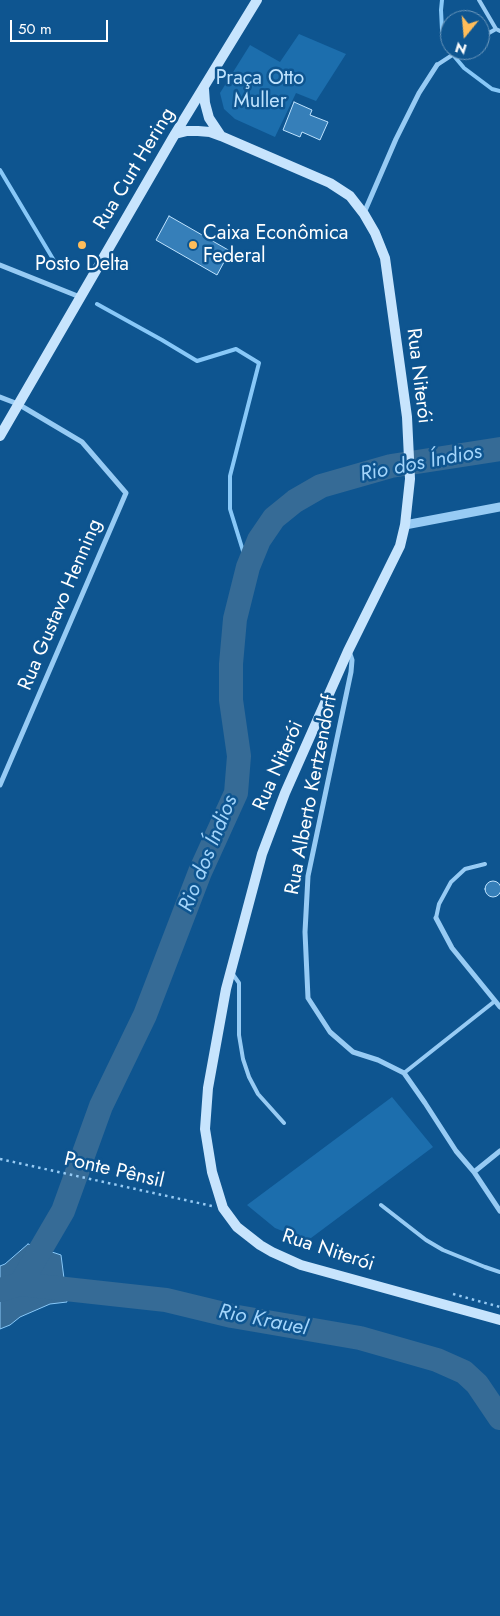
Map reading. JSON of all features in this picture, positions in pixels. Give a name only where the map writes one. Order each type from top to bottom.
[{"type":"main road","name":"Rua Curt Hering","points":[[0,436],[175,134],[257,0]]},
{"type":"main road","points":[[204,88],[209,118],[221,136]]},
{"type":"main road","name":"Rua Niterói","points":[[175,134],[198,130],[221,136],[330,183],[350,196],[364,214],[375,233],[385,258],[407,418],[410,479],[406,525],[400,546],[348,651],[285,793],[254,879],[212,1058],[205,1115],[205,1129],[212,1172],[223,1208],[237,1226],[260,1245],[301,1264],[500,1320]]},
{"type":"street","points":[[364,214],[419,93],[437,65]]},
{"type":"street","points":[[0,265],[80,297]]},
{"type":"street","points":[[0,397],[18,404]]},
{"type":"street","name":"Rua Gustavo Henning","points":[[0,785],[126,493],[82,442],[18,404]]},
{"type":"street","points":[[406,525],[500,506]]},
{"type":"street","name":"Rua Alberto Kertzendorf","points":[[348,651],[352,660],[352,672],[308,876],[305,932],[308,998],[330,1032],[353,1052],[378,1060],[404,1073],[456,1151],[474,1172],[500,1211]]},
{"type":"street","points":[[436,918],[452,948],[500,1007]]},
{"type":"street","points":[[474,1172],[500,1150]]},
{"type":"lane","points":[[479,0],[498,30]]},
{"type":"lane","points":[[437,65],[445,60]]},
{"type":"lane","points":[[436,918],[438,904],[451,882],[465,869],[485,864]]},
{"type":"lane","points":[[231,971],[239,983],[239,1035],[243,1059],[249,1077],[258,1094],[284,1123]]},
{"type":"lane","points":[[404,1073],[495,1001]]},
{"type":"lane","points":[[380,1205],[426,1240],[500,1272]]},
{"type":"path","name":"Ponte Pênsil","points":[[0,1159],[179,1200],[223,1208]]},
{"type":"green space","name":"Praça Otto Muller","points":[[299,34],[346,54],[316,101],[296,93],[275,137],[235,119],[224,109],[220,93],[250,45],[280,62]]},
{"type":"green space","points":[[392,1097],[433,1147],[307,1241],[275,1228],[247,1205]]},
{"type":"shaded area","points":[[28,1244],[61,1255],[67,1302],[50,1304],[20,1317],[10,1325],[0,1329],[0,1266],[5,1264]]},
{"type":"building","points":[[294,102],[312,110],[310,115],[328,122],[320,140],[302,132],[300,137],[283,130]]},
{"type":"building","name":"Caixa Econômica Federal","points":[[169,216],[230,251],[217,275],[156,240]]},
{"type":"building","points":[[493,881],[501,889],[493,897],[485,889]]},
{"type":"waterway","points":[[442,0],[442,30],[449,50],[464,68],[492,89],[500,91]]},
{"type":"waterway","points":[[0,170],[59,269]]},
{"type":"waterway","points":[[97,304],[197,361],[236,349],[259,363],[230,476],[230,509],[248,567]]},
{"type":"waterway","name":"Rio dos Índios","points":[[25,1276],[63,1211],[101,1106],[145,1015],[200,872],[236,793],[239,756],[231,700],[231,664],[235,619],[248,567],[259,540],[274,518],[295,501],[321,486],[391,466],[500,449]]},
{"type":"waterway","name":"Rio Krauel","points":[[0,1290],[20,1284],[166,1300],[232,1316],[360,1338],[437,1360],[464,1372],[477,1384],[500,1418]]},
{"type":"place","name":"Posto Delta","points":[[82,245]]},
{"type":"place","name":"Caixa Econômica Federal","points":[[193,245]]}]
